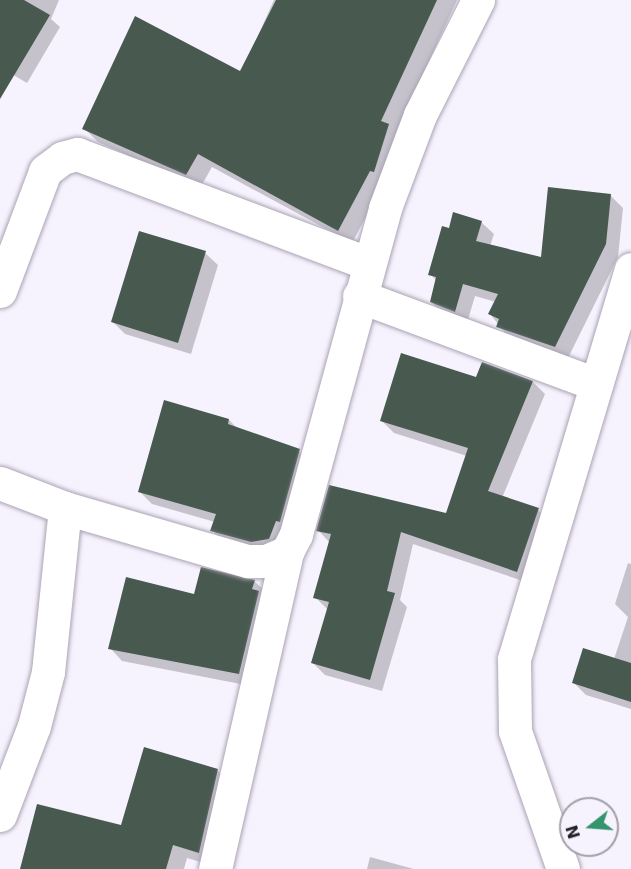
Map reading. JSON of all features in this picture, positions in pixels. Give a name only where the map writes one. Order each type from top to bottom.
[{"type":"street","points":[[215,869],[287,552],[296,534],[359,296],[420,115],[478,0]]},
{"type":"street","points":[[0,291],[45,171],[62,158],[77,154],[369,264]]},
{"type":"street","points":[[563,869],[515,731],[513,658],[631,269]]},
{"type":"street","points":[[359,296],[596,384]]},
{"type":"street","points":[[0,483],[65,508],[248,561],[266,561],[287,552]]},
{"type":"street","points":[[0,815],[34,726],[48,672],[65,508]]},
{"type":"building","points":[[0,0],[24,0],[50,15],[0,99]]},
{"type":"building","points":[[276,0],[437,0],[381,121],[389,124],[374,172],[370,171],[338,231],[198,154],[186,175],[82,129],[135,16],[240,71]]},
{"type":"building","points":[[548,187],[611,194],[606,244],[555,347],[496,327],[499,319],[488,314],[498,294],[463,284],[455,312],[430,302],[436,277],[428,275],[442,226],[449,228],[453,212],[482,221],[476,241],[541,257]]},
{"type":"building","points":[[139,231],[206,251],[178,343],[111,322]]},
{"type":"building","points":[[401,353],[476,377],[482,362],[533,381],[488,491],[539,508],[517,572],[401,532],[387,591],[395,593],[370,680],[311,663],[329,602],[313,598],[331,534],[316,531],[329,485],[446,513],[468,448],[380,421]]},
{"type":"building","points":[[164,400],[229,419],[228,424],[300,449],[280,522],[276,521],[269,539],[251,542],[210,531],[216,514],[138,492]]},
{"type":"building","points":[[201,567],[255,580],[252,589],[259,591],[239,674],[108,649],[126,577],[194,594]]},
{"type":"building","points":[[583,648],[631,663],[631,702],[572,683]]},
{"type":"building","points":[[144,747],[218,769],[199,853],[173,845],[166,869],[20,869],[37,804],[121,825]]}]
